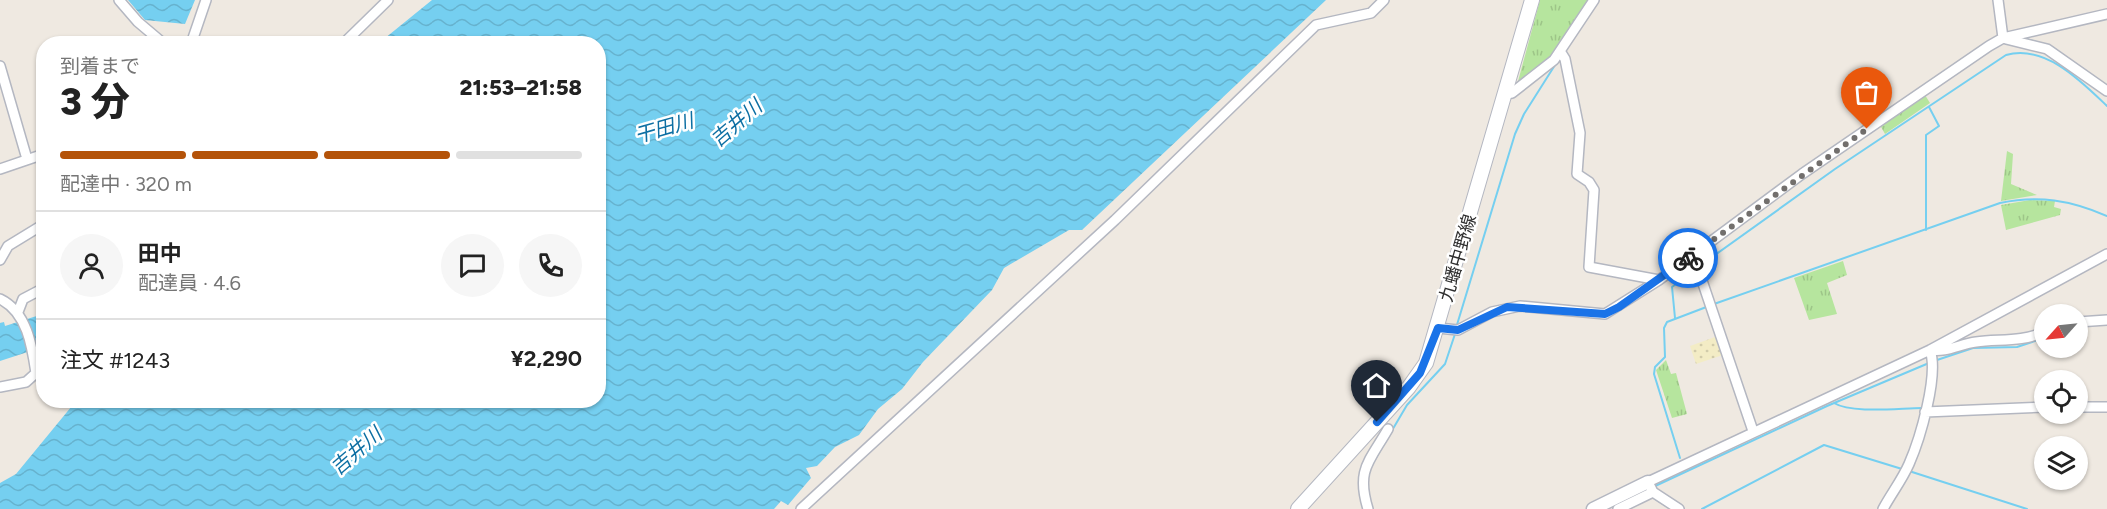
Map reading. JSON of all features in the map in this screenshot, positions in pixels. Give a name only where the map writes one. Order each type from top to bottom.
[{"type":"main road","name":"九蟠中野線","points":[[1298,509],[1409,387],[1426,363],[1532,0]]},
{"type":"street","points":[[119,0],[138,22],[155,36]]},
{"type":"street","points":[[194,36],[206,0]]},
{"type":"street","points":[[351,36],[388,0]]},
{"type":"street","points":[[801,509],[1116,220],[1316,25],[1371,13],[1384,0]]},
{"type":"street","points":[[1506,94],[1512,93],[1528,82],[1562,52],[1594,0]]},
{"type":"street","points":[[1998,0],[2005,38]]},
{"type":"street","points":[[1438,328],[1456,330],[1507,307],[1605,314],[1695,256],[1875,123],[2005,38],[2107,14]]},
{"type":"street","points":[[2005,38],[2015,43],[2033,44],[2053,52],[2107,92]]},
{"type":"street","points":[[1562,52],[1580,133],[1577,174],[1589,182],[1594,190],[1589,267],[1659,280]]},
{"type":"street","points":[[0,68],[27,159]]},
{"type":"street","points":[[0,169],[36,156]]},
{"type":"street","points":[[0,260],[9,246],[36,229]]},
{"type":"street","points":[[1618,509],[1753,431],[1932,357],[2107,254]]},
{"type":"street","points":[[1695,256],[1753,431]]},
{"type":"street","points":[[0,387],[26,382],[36,373],[33,355],[20,316],[23,300],[36,293]]},
{"type":"street","points":[[0,299],[20,316]]},
{"type":"street","points":[[2088,321],[2107,320]]},
{"type":"street","points":[[1883,509],[1908,467],[1925,412],[1932,357],[1939,352],[1974,342],[2022,340],[2034,336]]},
{"type":"street","points":[[1925,412],[2034,407]]},
{"type":"street","points":[[2088,407],[2107,407]]},
{"type":"street","points":[[1368,509],[1362,488],[1364,471],[1388,429]]},
{"type":"street","points":[[1593,509],[1650,490]]},
{"type":"street","points":[[1650,490],[1679,509]]},
{"type":"green space","points":[[1540,0],[1590,0],[1550,60],[1517,85]]},
{"type":"green space","points":[[1925,95],[1930,103],[1885,134],[1880,125]]},
{"type":"green space","points":[[2007,151],[2013,154],[2011,184],[2037,195],[2001,201]]},
{"type":"green space","points":[[2030,200],[2055,201],[2054,207],[2061,209],[2060,215],[2006,230],[2001,205]]},
{"type":"green space","points":[[1843,261],[1847,275],[1827,283],[1837,314],[1809,320],[1794,278]]},
{"type":"green space","points":[[1666,360],[1671,374],[1676,373],[1687,414],[1672,418],[1656,370]]},
{"type":"sand","points":[[1715,337],[1723,355],[1696,364],[1690,346]]},
{"type":"water","points":[[128,0],[195,0],[185,24],[145,20]]},
{"type":"water","points":[[432,0],[1326,0],[1082,230],[1069,230],[1004,268],[992,290],[923,362],[902,389],[878,409],[859,435],[835,447],[817,466],[806,468],[811,478],[788,505],[781,501],[774,509],[0,509],[0,483],[16,474],[70,408],[606,408],[606,36],[388,36]]},
{"type":"water","points":[[36,316],[36,349],[0,361],[0,323],[4,322],[5,326]]},
{"type":"waterway","points":[[2026,39],[2044,44]]},
{"type":"waterway","points":[[2052,47],[2104,84]]},
{"type":"waterway","points":[[1701,265],[1835,169],[2006,55],[2020,53],[2048,60],[2074,76],[2107,106]]},
{"type":"waterway","points":[[1456,328],[1515,134],[1524,114],[1555,65]]},
{"type":"waterway","points":[[1926,230],[1926,135],[1939,126],[1929,107]]},
{"type":"waterway","points":[[1789,189],[1814,171]]},
{"type":"waterway","points":[[1714,304],[2000,203],[2041,199],[2080,206],[2107,216]]},
{"type":"waterway","points":[[1675,318],[1672,287],[1695,270]]},
{"type":"waterway","points":[[1680,458],[1654,374],[1655,367],[1665,357],[1664,328],[1667,322],[1709,306]]},
{"type":"waterway","points":[[1371,466],[1407,405],[1445,364],[1455,334]]},
{"type":"waterway","points":[[1934,361],[1973,348],[2017,347],[2034,341]]},
{"type":"waterway","points":[[1653,487],[1827,406],[1929,363]]},
{"type":"waterway","points":[[1834,403],[1864,409],[1922,408]]},
{"type":"waterway","points":[[1702,509],[1824,445],[1902,469]]},
{"type":"waterway","points":[[1909,471],[2027,509]]},
{"type":"waterway","points":[[1652,497],[1671,509]]},
{"type":"way so far","points":[[1688,258],[1867,129]]},
{"type":"route","points":[[1377,422],[1420,373],[1426,363],[1438,328],[1458,330],[1492,312],[1507,307],[1540,307],[1605,314],[1619,307],[1688,258]]},
{"type":"water label","name":"吉井川","points":[[736,123]]},
{"type":"water label","name":"干田川","points":[[664,128]]},
{"type":"water label","name":"吉井川","points":[[356,451]]}]
